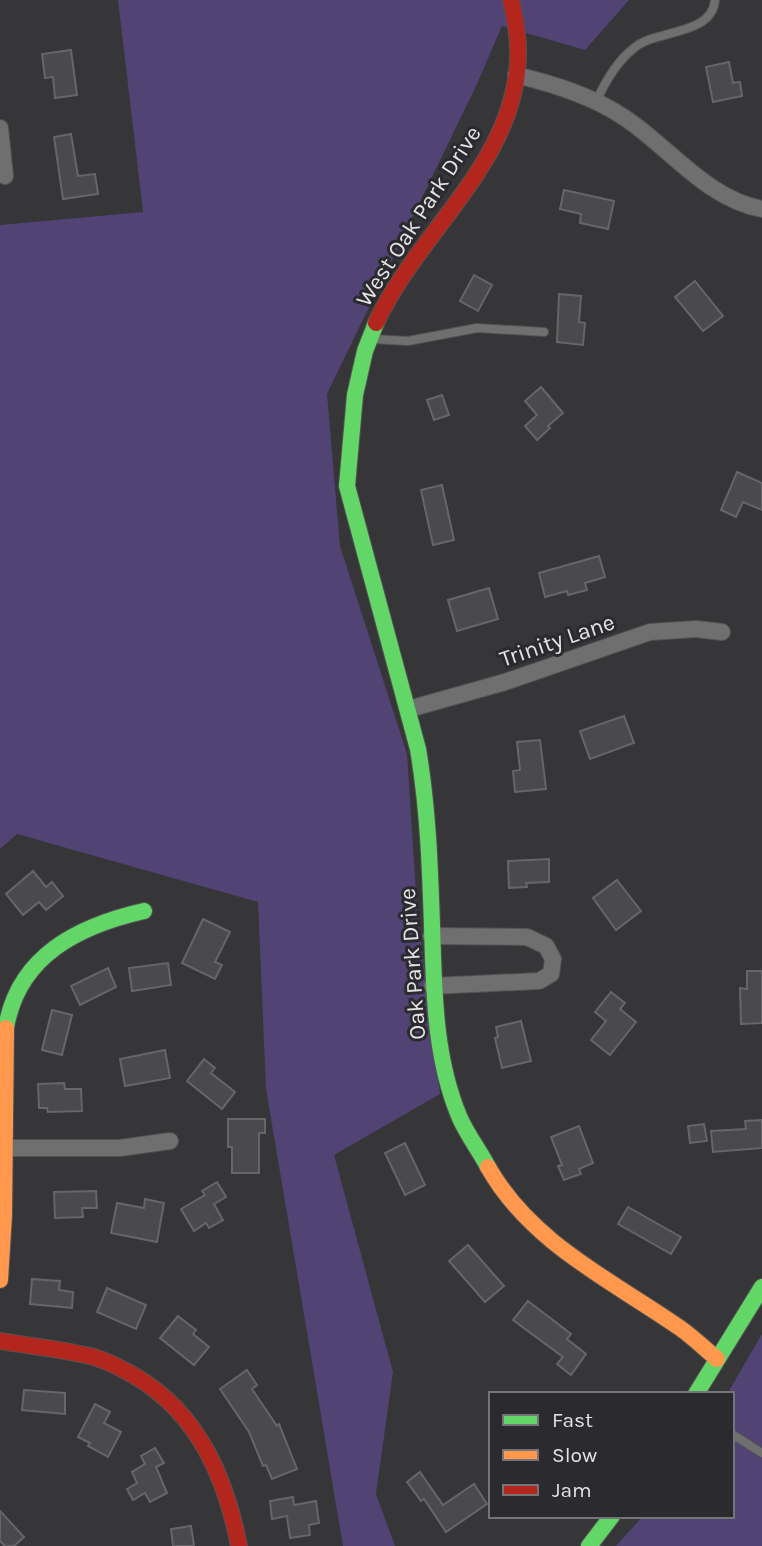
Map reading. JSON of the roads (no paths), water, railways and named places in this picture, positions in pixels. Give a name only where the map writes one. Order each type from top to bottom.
[{"type":"street","name":"West Oak Park Drive","points":[[349,498],[347,458],[354,400],[360,367],[370,338],[390,294],[479,169],[495,142],[507,113],[519,53],[511,0]]},
{"type":"street","points":[[516,75],[548,83],[596,102],[635,125],[715,190],[751,207],[762,209]]},
{"type":"street","points":[[0,128],[5,176]]},
{"type":"street","name":"Oak Park Drive","points":[[349,498],[409,709],[425,792],[432,986],[442,1056],[459,1116],[497,1183],[523,1216],[548,1239],[682,1329],[717,1359]]},
{"type":"street","name":"Trinity Lane","points":[[409,709],[505,682],[650,632],[696,629],[722,632]]},
{"type":"street","points":[[0,1280],[4,1228],[6,1032],[13,999],[28,974],[39,962],[74,933],[144,911]]},
{"type":"street","points":[[430,936],[527,937],[546,946],[553,959],[551,974],[539,981],[432,986]]},
{"type":"street","points":[[4,1147],[120,1148],[170,1141]]},
{"type":"street","points":[[697,1392],[762,1287]]},
{"type":"street","points":[[0,1341],[105,1360],[134,1376],[169,1403],[193,1427],[216,1463],[235,1516],[239,1546]]},
{"type":"street","points":[[589,1546],[610,1518]]},
{"type":"lane","points":[[596,102],[605,82],[620,61],[636,46],[705,20],[714,10],[715,0]]},
{"type":"lane","points":[[370,338],[408,341],[477,328],[544,332]]},
{"type":"lane","points":[[734,1435],[762,1453]]}]
